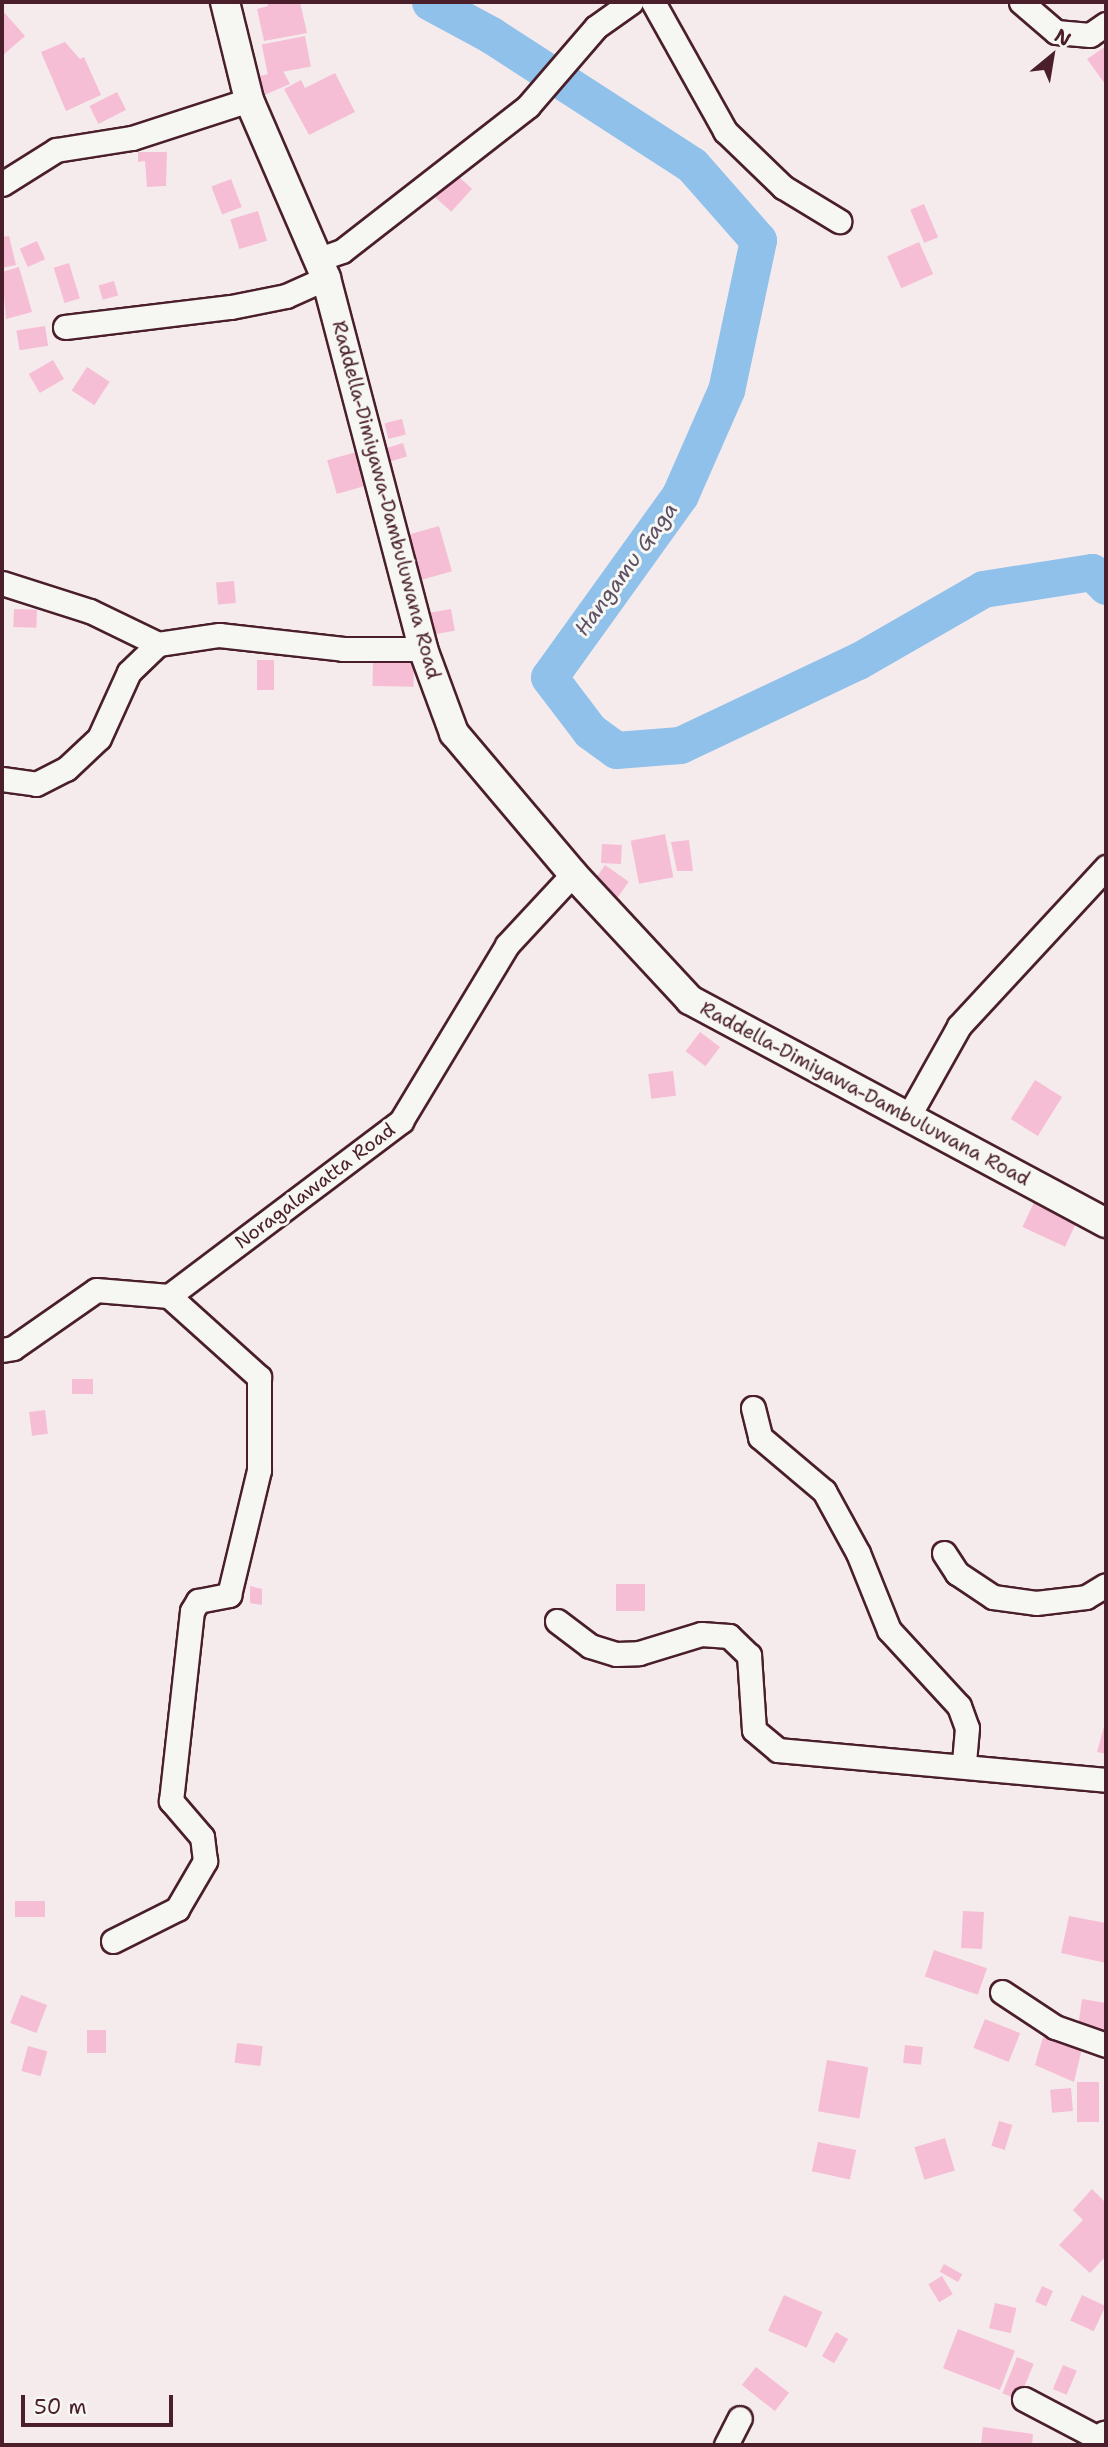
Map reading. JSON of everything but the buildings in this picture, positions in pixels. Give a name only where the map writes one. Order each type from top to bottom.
[{"type":"street","name":"Raddella-Dimiyawa-Dambuluwana Road","points":[[225,2],[249,100],[322,268],[423,649],[454,733],[573,874],[690,1000],[1106,1223]]},
{"type":"street","points":[[65,327],[242,305],[286,296],[528,106],[596,26],[631,2]]},
{"type":"street","points":[[653,2],[725,131],[783,187],[839,221]]},
{"type":"street","points":[[1021,2],[1055,32],[1090,35],[1106,24]]},
{"type":"street","points":[[2,184],[56,150],[132,138],[249,100]]},
{"type":"street","points":[[2,583],[90,611],[158,644],[219,635],[343,649],[423,649]]},
{"type":"street","points":[[2,779],[36,784],[66,769],[99,738],[129,672],[158,644]]},
{"type":"street","points":[[908,1117],[959,1026],[1106,867]]},
{"type":"street","name":"Noragalawatta Road","points":[[169,1296],[401,1121],[507,945],[573,874]]},
{"type":"street","points":[[2,1350],[13,1348],[96,1290],[169,1296],[259,1377],[259,1470],[229,1595],[198,1601],[192,1611],[171,1801],[202,1837],[205,1861],[177,1909],[113,1941]]},
{"type":"street","points":[[753,1408],[760,1437],[824,1491],[858,1553],[889,1630],[959,1706],[967,1728],[964,1765]]},
{"type":"street","points":[[944,1553],[957,1573],[993,1597],[1036,1603],[1086,1597],[1106,1585]]},
{"type":"street","points":[[557,1620],[590,1646],[615,1654],[639,1653],[701,1633],[729,1636],[749,1655],[754,1730],[779,1750],[1106,1780]]},
{"type":"street","points":[[1002,1992],[1055,2026],[1106,2045]]},
{"type":"street","points":[[1024,2399],[1104,2440]]},
{"type":"street","points":[[726,2445],[740,2418]]},
{"type":"waterway","name":"Hangamu Gaga","points":[[430,2],[491,35],[692,165],[758,240],[726,390],[680,495],[549,677],[590,731],[616,750],[680,745],[858,661],[983,589],[1092,572],[1106,586]]}]
